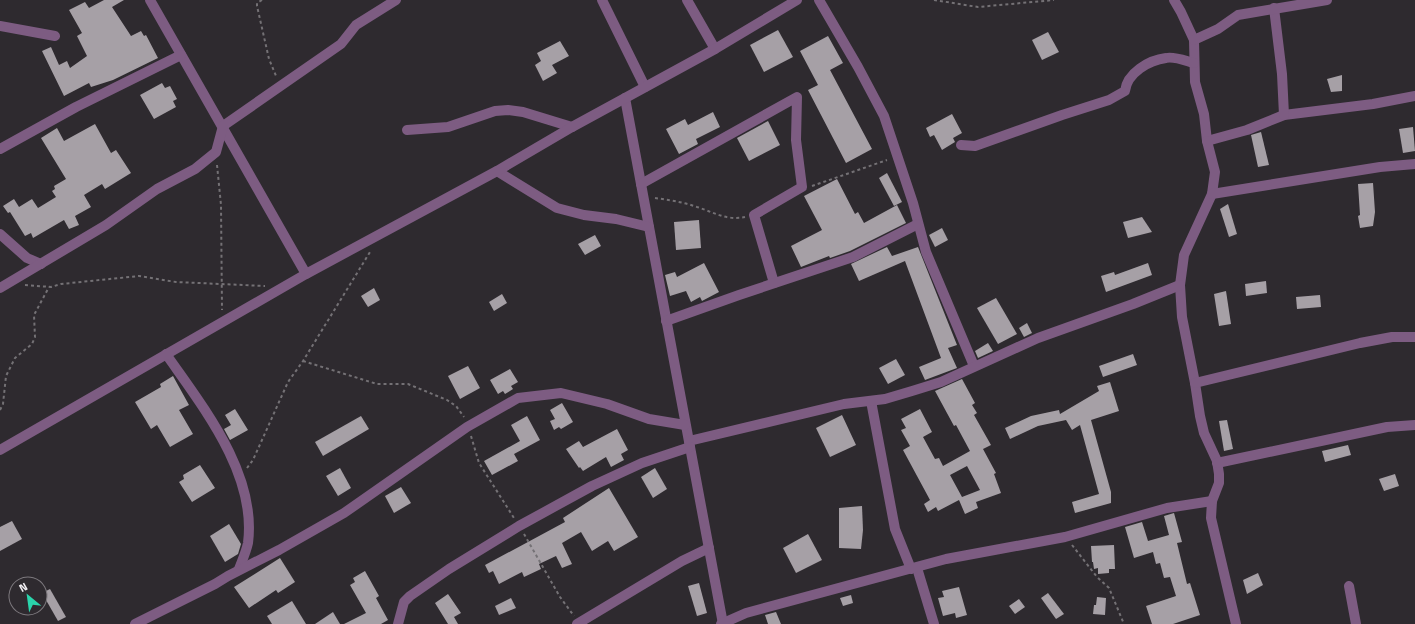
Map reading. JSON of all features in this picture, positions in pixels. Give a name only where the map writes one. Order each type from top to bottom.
[{"type":"street","points":[[150,0],[306,274]]},
{"type":"street","points":[[3,286],[106,225],[157,190],[195,169],[216,152],[222,126],[340,44],[356,25],[396,0]]},
{"type":"street","points":[[602,0],[645,87]]},
{"type":"street","points":[[687,0],[715,49]]},
{"type":"street","points":[[0,450],[306,274],[497,171],[572,127],[715,49],[797,0]]},
{"type":"street","points":[[819,0],[858,67],[884,116],[938,284],[974,366]]},
{"type":"street","points":[[1174,0],[1194,40],[1195,82],[1204,114],[1207,141],[1215,172],[1212,194],[1184,255],[1180,285],[1182,317],[1200,416],[1204,433],[1217,463],[1219,483],[1212,501],[1211,518],[1236,624]]},
{"type":"street","points":[[1194,40],[1218,29],[1238,15],[1327,0]]},
{"type":"street","points":[[1274,8],[1282,74],[1284,115]]},
{"type":"street","points":[[0,26],[55,36]]},
{"type":"street","points":[[0,149],[76,107],[181,56]]},
{"type":"street","points":[[961,145],[975,146],[1062,114],[1109,100],[1125,91],[1126,83],[1143,65],[1167,57],[1194,63]]},
{"type":"street","points":[[1207,141],[1248,130],[1284,115],[1373,104],[1415,96]]},
{"type":"street","points":[[641,184],[797,97],[796,140],[802,187],[754,215],[774,283]]},
{"type":"street","points":[[625,98],[722,624],[746,613],[914,569],[946,559],[1065,537],[1167,508],[1212,501]]},
{"type":"street","points":[[407,130],[448,127],[495,110],[523,112],[572,127]]},
{"type":"street","points":[[1212,194],[1380,167],[1415,164]]},
{"type":"street","points":[[497,171],[557,208],[649,227]]},
{"type":"street","points":[[666,321],[853,257],[918,224]]},
{"type":"street","points":[[0,234],[27,258],[41,264]]},
{"type":"street","points":[[398,624],[404,602],[410,596],[449,569],[519,526],[592,486],[642,463],[690,444],[836,406],[886,399],[941,382],[1044,335],[1133,304],[1180,285]]},
{"type":"street","points":[[1195,383],[1353,345],[1392,337],[1415,337]]},
{"type":"street","points":[[166,354],[192,391],[229,450],[240,477],[248,515],[248,544],[239,569]]},
{"type":"street","points":[[135,624],[215,584],[239,569],[279,550],[344,513],[467,427],[518,398],[560,393],[607,404],[649,419],[685,425]]},
{"type":"street","points":[[872,401],[895,529],[914,569],[934,624]]},
{"type":"street","points":[[1217,463],[1387,427],[1415,424]]},
{"type":"street","points":[[579,623],[682,561],[709,548]]},
{"type":"street","points":[[1349,586],[1356,624]]},
{"type":"path","points":[[262,0],[257,3],[257,6],[269,60],[279,85]]},
{"type":"path","points":[[934,0],[978,7],[1054,0]]},
{"type":"path","points":[[216,152],[221,204],[222,322]]},
{"type":"path","points":[[240,477],[253,460],[288,382],[303,361],[370,251]]},
{"type":"path","points":[[3,286],[49,287],[61,284],[139,276],[176,282],[222,285],[286,286]]},
{"type":"path","points":[[0,410],[3,404],[6,376],[15,358],[32,344],[35,336],[34,315],[49,287]]},
{"type":"path","points":[[303,361],[377,384],[408,384],[447,400],[456,406],[463,415],[479,462],[519,526],[560,597],[579,623]]},
{"type":"path","points":[[0,383],[4,387]]},
{"type":"path","points":[[1065,537],[1097,576],[1109,588],[1124,624]]},
{"type":"building","points":[[104,0],[124,0],[112,7],[131,36],[141,31],[144,36],[146,35],[158,58],[113,80],[91,87],[89,83],[64,96],[42,51],[51,47],[59,65],[67,61],[70,68],[87,56],[77,36],[82,33],[69,10],[85,2],[89,8]]},
{"type":"building","points":[[778,30],[793,57],[764,72],[750,45]]},
{"type":"building","points":[[1048,32],[1059,52],[1042,60],[1032,40]]},
{"type":"building","points":[[828,36],[843,63],[830,70],[872,149],[846,163],[808,90],[818,85],[800,51]]},
{"type":"building","points":[[560,41],[569,56],[552,65],[557,73],[543,81],[535,65],[541,61],[537,53]]},
{"type":"building","points":[[1342,75],[1342,91],[1331,92],[1327,79]]},
{"type":"building","points":[[162,83],[165,88],[170,86],[177,99],[173,101],[176,107],[154,119],[140,95]]},
{"type":"building","points":[[713,112],[720,127],[696,139],[698,144],[679,154],[666,129],[685,119],[688,125]]},
{"type":"building","points":[[952,114],[962,133],[953,138],[955,142],[942,150],[934,135],[930,137],[926,128]]},
{"type":"building","points":[[768,121],[780,145],[749,161],[737,138]]},
{"type":"building","points":[[95,124],[111,153],[116,150],[131,173],[105,189],[102,184],[84,195],[91,207],[75,216],[79,225],[69,229],[64,220],[33,238],[31,233],[25,236],[10,212],[8,213],[3,206],[14,199],[19,207],[32,199],[38,208],[56,197],[52,191],[55,189],[54,186],[66,179],[41,138],[57,128],[64,141]]},
{"type":"building","points":[[1413,127],[1415,151],[1403,153],[1399,129]]},
{"type":"building","points":[[1261,132],[1269,165],[1258,167],[1251,135]]},
{"type":"building","points":[[887,173],[902,202],[894,206],[879,178]]},
{"type":"building","points":[[837,179],[855,214],[858,212],[864,223],[897,205],[906,223],[850,251],[830,258],[829,256],[801,267],[791,246],[822,230],[804,196]]},
{"type":"building","points":[[1373,183],[1375,212],[1373,226],[1360,228],[1358,216],[1360,215],[1358,184]]},
{"type":"building","points":[[1228,204],[1237,234],[1229,237],[1220,209]]},
{"type":"building","points":[[1142,217],[1152,232],[1128,238],[1123,222]]},
{"type":"building","points":[[699,220],[701,248],[676,250],[674,222]]},
{"type":"building","points":[[942,228],[948,240],[935,247],[929,235]]},
{"type":"building","points":[[595,235],[601,246],[585,255],[578,244]]},
{"type":"building","points":[[887,247],[892,256],[918,247],[957,345],[948,348],[957,368],[925,380],[919,367],[941,358],[905,261],[859,281],[851,264]]},
{"type":"building","points":[[704,263],[719,292],[702,301],[700,297],[691,302],[686,291],[670,296],[665,275],[675,272],[677,277]]},
{"type":"building","points":[[1148,263],[1152,275],[1106,292],[1101,276],[1114,272],[1115,275]]},
{"type":"building","points":[[1266,281],[1267,293],[1246,296],[1245,284]]},
{"type":"building","points":[[374,288],[380,300],[368,307],[361,296]]},
{"type":"building","points":[[1226,291],[1231,324],[1219,326],[1214,294]]},
{"type":"building","points":[[502,294],[507,303],[494,311],[489,302]]},
{"type":"building","points":[[1320,295],[1321,307],[1297,309],[1296,297]]},
{"type":"building","points":[[996,298],[1017,334],[998,344],[977,308]]},
{"type":"building","points":[[1027,323],[1032,333],[1024,337],[1019,328]]},
{"type":"building","points":[[988,343],[993,351],[978,358],[975,351]]},
{"type":"building","points":[[1133,354],[1137,365],[1103,377],[1099,366]]},
{"type":"building","points":[[896,359],[905,375],[888,384],[879,368]]},
{"type":"building","points":[[468,366],[480,388],[460,399],[448,376]]},
{"type":"building","points":[[510,369],[518,382],[511,386],[513,389],[505,394],[503,391],[498,394],[490,380]]},
{"type":"building","points":[[173,376],[189,405],[179,410],[193,434],[170,447],[157,425],[151,429],[135,402],[161,387],[160,384]]},
{"type":"building","points":[[962,379],[975,403],[972,405],[977,413],[974,415],[991,445],[983,449],[996,473],[994,474],[1001,493],[976,502],[978,508],[965,514],[959,500],[938,511],[936,507],[928,512],[924,504],[930,500],[903,450],[910,446],[901,430],[906,428],[901,419],[920,409],[932,432],[923,437],[935,459],[939,458],[943,466],[970,451],[956,425],[954,426],[935,391]],"holes":[[[967,466],[980,490],[962,497],[950,475]]]},
{"type":"building","points":[[1110,382],[1119,411],[1091,420],[1111,492],[1111,503],[1075,513],[1072,502],[1099,494],[1080,425],[1072,430],[1066,420],[1038,426],[1010,439],[1005,428],[1031,416],[1059,410],[1060,414],[1099,391],[1097,386]]},
{"type":"building","points":[[562,403],[573,422],[561,429],[559,427],[554,430],[550,421],[555,419],[550,410]]},
{"type":"building","points":[[235,409],[248,430],[230,440],[224,429],[231,425],[225,415]]},
{"type":"building","points":[[842,415],[856,445],[830,457],[816,428]]},
{"type":"building","points":[[361,416],[369,429],[323,456],[315,442]]},
{"type":"building","points":[[527,416],[540,440],[514,454],[518,461],[492,475],[484,461],[520,441],[511,425]]},
{"type":"building","points":[[1227,420],[1233,449],[1224,451],[1219,421]]},
{"type":"building","points":[[617,429],[628,450],[621,454],[624,460],[611,467],[606,457],[583,471],[580,467],[579,468],[566,449],[579,441],[583,447]]},
{"type":"building","points":[[1348,445],[1351,455],[1325,462],[1322,451]]},
{"type":"building","points":[[200,465],[215,488],[192,502],[179,482],[184,479],[183,475]]},
{"type":"building","points":[[340,468],[351,488],[338,496],[326,476]]},
{"type":"building","points":[[655,468],[667,489],[653,498],[641,477]]},
{"type":"building","points":[[1395,474],[1399,486],[1384,491],[1379,479]]},
{"type":"building","points":[[401,487],[411,503],[394,513],[385,496]]},
{"type":"building","points":[[609,488],[638,537],[614,551],[608,541],[592,551],[581,532],[562,543],[572,564],[562,568],[556,556],[539,564],[541,569],[524,577],[522,572],[499,584],[493,571],[489,573],[485,565],[565,522],[563,518]]},
{"type":"building","points":[[862,506],[863,530],[861,549],[839,548],[839,508]]},
{"type":"building","points":[[1174,513],[1182,542],[1177,543],[1187,584],[1190,583],[1200,615],[1173,624],[1152,624],[1146,606],[1176,596],[1170,577],[1164,578],[1160,563],[1156,564],[1153,552],[1134,558],[1125,527],[1142,522],[1148,541],[1169,535],[1164,516]]},
{"type":"building","points":[[12,521],[22,539],[0,551],[0,527]]},
{"type":"building","points":[[229,524],[241,544],[238,554],[225,562],[210,536]]},
{"type":"building","points":[[808,534],[822,560],[796,573],[783,548]]},
{"type":"building","points":[[1114,545],[1115,569],[1109,569],[1109,573],[1098,574],[1098,568],[1094,569],[1092,562],[1091,546]]},
{"type":"building","points":[[280,558],[295,582],[278,593],[276,590],[249,608],[234,587]]},
{"type":"building","points":[[365,571],[379,596],[376,598],[388,620],[381,624],[344,624],[366,613],[350,585],[355,582],[353,578]]},
{"type":"building","points":[[1258,573],[1263,585],[1247,594],[1243,580]]},
{"type":"building","points":[[699,583],[707,613],[697,616],[688,586]]},
{"type":"building","points":[[959,587],[967,615],[956,618],[955,613],[943,616],[938,598],[944,597],[942,591]]},
{"type":"building","points":[[50,589],[66,617],[58,621],[48,604],[48,590]]},
{"type":"building","points":[[1048,593],[1064,614],[1056,619],[1041,598]]},
{"type":"building","points":[[448,594],[461,613],[454,617],[458,624],[448,624],[435,603]]},
{"type":"building","points":[[851,595],[853,603],[843,606],[840,598]]},
{"type":"building","points":[[1097,597],[1106,598],[1105,615],[1093,614]]},
{"type":"building","points":[[511,598],[516,608],[499,615],[495,606]]},
{"type":"building","points":[[1019,599],[1025,607],[1015,614],[1009,606]]},
{"type":"building","points":[[292,601],[306,624],[272,624],[267,616]]},
{"type":"building","points":[[333,612],[340,624],[315,624]]},
{"type":"building","points":[[776,612],[781,624],[768,624],[765,615]]}]
